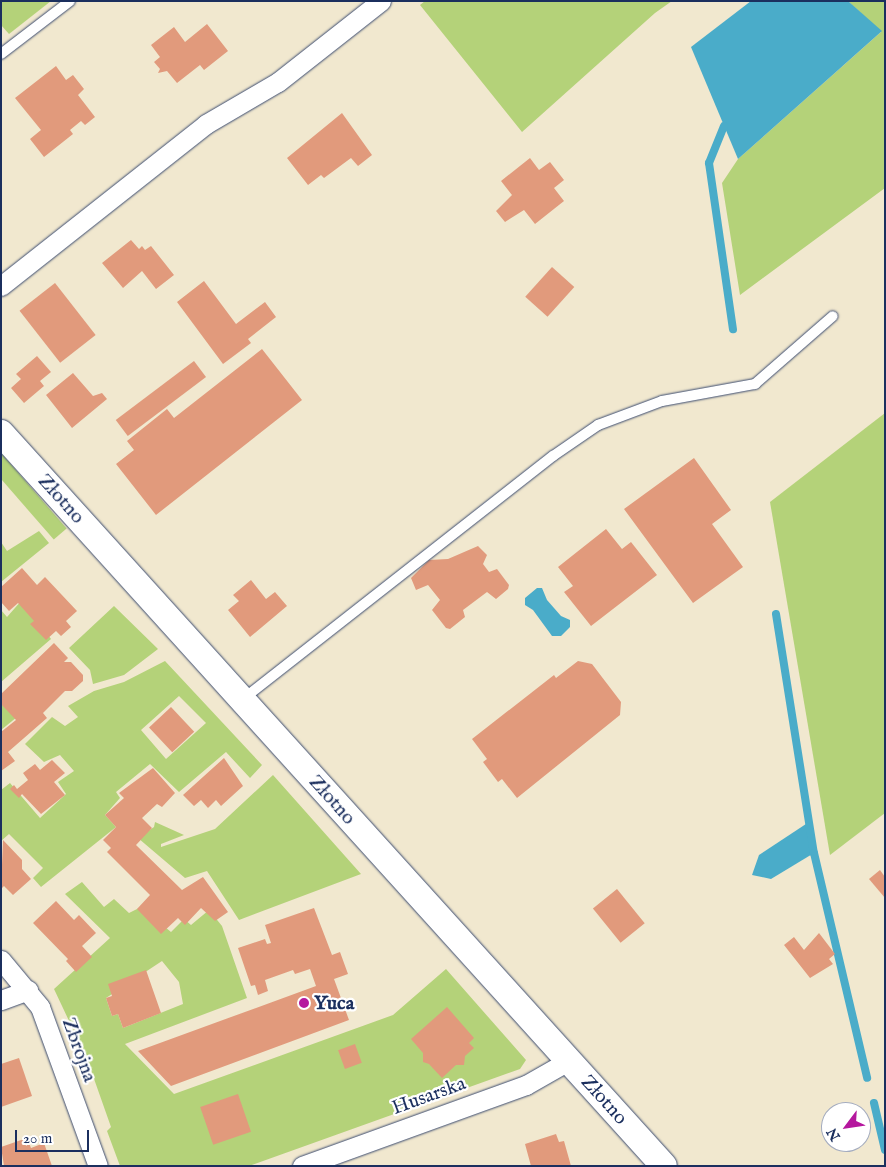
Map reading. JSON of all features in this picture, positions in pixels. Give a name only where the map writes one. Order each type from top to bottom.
[{"type":"street","points":[[1,286],[206,124],[278,82],[381,1]]},
{"type":"street","name":"Złotno","points":[[1,433],[664,1166]]},
{"type":"street","name":"Zbrojna","points":[[1,960],[28,990],[40,1007],[98,1166]]},
{"type":"street","points":[[1,1000],[28,990]]},
{"type":"street","name":"Husarska","points":[[302,1166],[526,1085],[568,1061]]},
{"type":"lane","points":[[1,54],[70,1]]},
{"type":"lane","points":[[242,700],[552,456],[598,426],[662,401],[755,384],[833,316]]},
{"type":"green space","points":[[1,1],[51,1],[9,34],[1,25]]},
{"type":"green space","points":[[425,1],[672,1],[655,13],[522,132],[420,5]]},
{"type":"green space","points":[[848,1],[885,1],[885,188],[740,295],[722,183],[738,159],[881,32]]},
{"type":"green space","points":[[885,413],[885,813],[830,855],[770,502]]},
{"type":"green space","points":[[1,453],[67,528],[54,540],[1,479]]},
{"type":"green space","points":[[39,531],[49,543],[1,582],[1,542],[7,551]]},
{"type":"green space","points":[[22,600],[51,639],[1,682],[1,610],[7,617]]},
{"type":"green space","points":[[114,606],[158,649],[124,675],[93,684],[90,670],[69,648]]},
{"type":"green space","points":[[165,661],[262,765],[250,778],[226,752],[179,792],[150,764],[116,792],[120,798],[105,815],[116,827],[41,887],[33,878],[43,868],[9,834],[1,841],[1,790],[10,783],[40,818],[66,794],[58,782],[74,771],[60,755],[44,762],[25,744],[52,717],[65,726],[78,717],[68,706],[94,691],[124,682]],"holes":[[[179,696],[206,723],[166,759],[141,730]]]},
{"type":"green space","points":[[1,699],[17,717],[1,730]]},
{"type":"green space","points":[[273,775],[361,874],[239,920],[207,871],[185,878],[138,838],[154,827],[155,822],[184,835],[161,844],[161,847],[215,829]]},
{"type":"green space","points":[[82,882],[104,907],[114,899],[129,913],[141,907],[171,932],[184,919],[191,925],[209,910],[222,926],[247,998],[125,1044],[174,1094],[393,1015],[446,969],[526,1060],[520,1069],[249,1166],[120,1166],[107,1131],[111,1127],[87,1059],[54,989],[110,938],[65,894]],"holes":[[[162,961],[179,982],[183,1004],[123,1028],[118,1014],[112,1016],[106,998]]]},
{"type":"water","points":[[751,1],[848,1],[882,31],[738,159],[691,47]]},
{"type":"water","points":[[537,588],[542,588],[547,600],[561,616],[570,620],[570,627],[561,636],[552,636],[533,610],[525,605],[525,598]]},
{"type":"water","points":[[809,822],[814,853],[771,879],[752,875],[759,855]]},
{"type":"building","points":[[207,24],[228,51],[204,70],[200,65],[177,83],[167,71],[158,73],[160,69],[154,62],[160,57],[151,45],[174,27],[185,42]]},
{"type":"building","points":[[56,66],[66,80],[73,75],[84,89],[78,95],[95,117],[85,125],[81,121],[70,130],[73,134],[44,157],[30,139],[41,130],[15,98]]},
{"type":"building","points":[[342,113],[372,155],[358,166],[351,158],[324,178],[321,175],[308,185],[287,158]]},
{"type":"building","points":[[530,158],[539,170],[550,162],[564,180],[554,188],[564,201],[535,224],[524,210],[505,222],[496,211],[512,195],[501,181]]},
{"type":"building","points":[[131,240],[139,249],[142,246],[145,250],[151,246],[174,275],[156,289],[142,271],[123,288],[102,263]]},
{"type":"building","points":[[552,267],[574,287],[548,317],[525,297]]},
{"type":"building","points":[[204,281],[236,324],[265,302],[276,317],[248,339],[251,343],[223,364],[177,302]]},
{"type":"building","points":[[55,283],[96,335],[60,363],[20,311]]},
{"type":"building","points":[[262,349],[302,400],[156,515],[116,464],[134,450],[127,441],[167,409],[174,418]]},
{"type":"building","points":[[37,356],[51,372],[40,381],[44,386],[24,403],[11,388],[21,379],[16,374]]},
{"type":"building","points":[[194,361],[206,377],[128,436],[116,420]]},
{"type":"building","points":[[73,373],[93,396],[102,393],[107,399],[72,428],[46,395]]},
{"type":"building","points":[[694,458],[731,510],[712,524],[743,567],[693,603],[624,509]]},
{"type":"building","points":[[606,529],[622,549],[631,542],[657,575],[591,626],[564,592],[573,586],[558,567]]},
{"type":"building","points":[[478,546],[487,555],[483,564],[489,572],[497,569],[509,585],[508,589],[496,599],[487,592],[463,610],[465,617],[450,629],[446,628],[432,610],[440,600],[428,585],[416,590],[411,578],[429,560],[448,559]]},
{"type":"building","points":[[22,568],[37,585],[45,577],[77,611],[66,621],[71,627],[61,636],[56,631],[46,640],[30,624],[34,621],[18,603],[9,611],[1,602],[1,587]]},
{"type":"building","points":[[251,580],[266,599],[275,592],[287,606],[250,637],[228,610],[239,601],[233,595]]},
{"type":"building","points":[[54,643],[68,658],[64,662],[71,662],[83,675],[83,681],[72,691],[65,691],[43,713],[47,718],[8,752],[15,761],[1,771],[1,732],[16,720],[1,704],[1,694]]},
{"type":"building","points":[[578,661],[592,664],[621,702],[620,715],[517,798],[502,779],[498,782],[483,762],[487,759],[472,739],[554,675],[556,678]]},
{"type":"building","points":[[171,707],[194,732],[172,752],[149,727]]},
{"type":"building","points":[[224,758],[243,786],[221,806],[216,800],[208,808],[201,800],[194,806],[183,795]]},
{"type":"building","points":[[52,760],[65,773],[54,782],[65,795],[41,814],[22,794],[19,798],[10,789],[14,785],[17,789],[28,780],[23,773],[35,764],[40,770]]},
{"type":"building","points":[[153,768],[175,793],[162,807],[157,804],[142,818],[152,828],[136,845],[182,890],[203,877],[228,912],[215,921],[201,908],[185,925],[178,918],[161,934],[137,909],[150,895],[107,852],[111,848],[103,840],[116,827],[105,815],[124,798],[119,793]]},
{"type":"building","points":[[3,840],[22,860],[22,869],[31,879],[13,895],[4,886],[1,889]]},
{"type":"building","points":[[880,870],[885,877],[885,898],[869,879]]},
{"type":"building","points":[[617,889],[645,923],[621,943],[593,909]]},
{"type":"building","points":[[56,901],[74,920],[79,915],[96,933],[82,946],[92,957],[76,972],[66,961],[68,959],[33,923]]},
{"type":"building","name":"Yuca","points":[[314,908],[332,955],[340,952],[348,974],[334,979],[349,1020],[171,1086],[138,1051],[316,986],[310,969],[295,974],[293,970],[265,980],[268,991],[258,995],[255,985],[251,986],[238,948],[265,939],[267,944],[271,943],[265,925]]},
{"type":"building","points":[[819,933],[835,954],[829,959],[833,964],[810,978],[784,945],[794,937],[804,950]]},
{"type":"building","points":[[146,970],[161,1013],[123,1028],[118,1014],[112,1016],[106,998],[112,996],[108,984]]},
{"type":"building","points":[[447,1007],[474,1038],[469,1043],[474,1048],[465,1056],[464,1065],[456,1065],[442,1078],[429,1064],[423,1062],[423,1053],[411,1039]]},
{"type":"building","points":[[355,1044],[362,1063],[345,1069],[338,1050]]},
{"type":"building","points":[[19,1058],[32,1096],[1,1107],[1,1064]]},
{"type":"building","points":[[238,1094],[251,1132],[213,1145],[200,1107]]},
{"type":"building","points":[[556,1134],[559,1142],[564,1141],[571,1166],[531,1166],[525,1144]]},
{"type":"building","points":[[27,1138],[31,1148],[44,1143],[52,1166],[4,1166],[1,1147]]},
{"type":"waterway","points":[[724,126],[709,163],[733,329]]},
{"type":"waterway","points":[[776,614],[814,853],[867,1078]]},
{"type":"waterway","points":[[874,1103],[885,1150]]},
{"type":"place","name":"Yuca","points":[[304,1003]]}]
